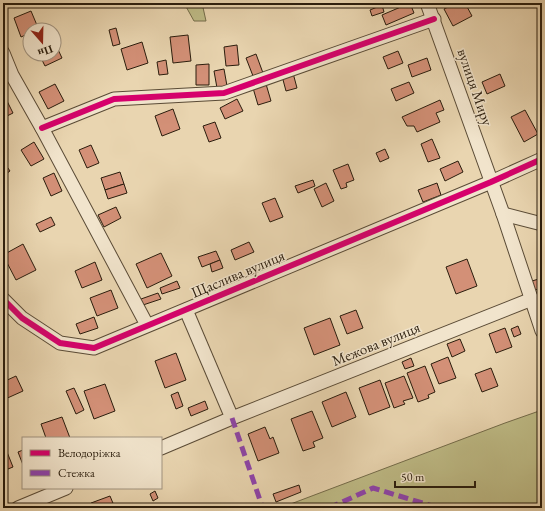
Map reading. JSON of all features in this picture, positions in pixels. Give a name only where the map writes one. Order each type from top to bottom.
[{"type":"street","name":"вулиця Миру","points":[[427,3],[434,19],[491,182]]},
{"type":"street","points":[[42,128],[114,99],[224,93],[434,19]]},
{"type":"street","points":[[3,54],[12,75],[42,128],[147,325]]},
{"type":"street","name":"Щаслива вулиця","points":[[3,299],[22,318],[60,343],[94,348],[491,182],[542,159]]},
{"type":"street","points":[[491,182],[542,331]]},
{"type":"street","points":[[503,214],[542,224]]},
{"type":"street","name":"Межова вулиця","points":[[162,448],[232,418],[532,299]]},
{"type":"street","points":[[186,310],[232,418]]},
{"type":"street","points":[[18,508],[64,489]]},
{"type":"shaded area","points":[[184,3],[202,3],[206,21],[194,21]]},
{"type":"shaded area","points":[[542,410],[542,508],[280,508],[505,423]]},
{"type":"building","points":[[410,3],[414,13],[386,25],[382,15]]},
{"type":"building","points":[[456,3],[465,3],[472,16],[453,26],[444,9]]},
{"type":"building","points":[[382,5],[384,12],[372,16],[370,10]]},
{"type":"building","points":[[31,11],[36,22],[22,22],[21,37],[14,18]]},
{"type":"building","points":[[116,28],[120,44],[113,46],[109,30]]},
{"type":"building","points":[[188,35],[191,61],[173,63],[170,37]]},
{"type":"building","points":[[142,42],[148,63],[127,70],[121,49]]},
{"type":"building","points":[[237,45],[239,65],[226,66],[224,47]]},
{"type":"building","points":[[398,51],[403,63],[388,69],[383,57]]},
{"type":"building","points":[[256,54],[263,73],[253,76],[246,58]]},
{"type":"building","points":[[427,58],[431,70],[412,77],[408,65]]},
{"type":"building","points":[[166,60],[168,74],[159,75],[157,62]]},
{"type":"building","points":[[43,62],[54,62],[45,66]]},
{"type":"building","points":[[209,64],[209,85],[196,85],[196,65]]},
{"type":"building","points":[[224,69],[227,86],[217,88],[214,71]]},
{"type":"building","points":[[293,73],[297,88],[286,91],[282,76]]},
{"type":"building","points":[[500,74],[505,86],[487,94],[482,82]]},
{"type":"building","points":[[409,82],[414,93],[396,101],[391,89]]},
{"type":"building","points":[[55,84],[64,101],[48,109],[39,92]]},
{"type":"building","points":[[266,84],[271,101],[258,105],[253,88]]},
{"type":"building","points":[[237,99],[243,111],[225,119],[220,108]]},
{"type":"building","points":[[440,100],[444,110],[436,113],[440,122],[417,132],[414,126],[407,126],[402,117]]},
{"type":"building","points":[[7,101],[13,113],[3,118],[3,104]]},
{"type":"building","points":[[173,109],[180,129],[162,136],[155,116]]},
{"type":"building","points":[[525,110],[538,134],[524,142],[511,117]]},
{"type":"building","points":[[215,122],[221,138],[209,142],[203,126]]},
{"type":"building","points":[[432,139],[440,158],[428,162],[421,144]]},
{"type":"building","points":[[34,142],[44,159],[31,166],[21,150]]},
{"type":"building","points":[[91,145],[99,163],[87,168],[79,150]]},
{"type":"building","points":[[385,149],[389,158],[380,162],[376,153]]},
{"type":"building","points":[[3,161],[10,171],[3,176]]},
{"type":"building","points":[[458,161],[463,172],[445,181],[440,169]]},
{"type":"building","points":[[348,164],[354,180],[346,183],[347,187],[341,189],[333,170]]},
{"type":"building","points":[[120,172],[124,184],[105,190],[101,178]]},
{"type":"building","points":[[54,173],[62,191],[51,196],[43,178]]},
{"type":"building","points":[[313,180],[315,186],[298,193],[295,186]]},
{"type":"building","points":[[326,183],[334,201],[322,207],[314,189]]},
{"type":"building","points":[[437,183],[441,195],[423,202],[418,190]]},
{"type":"building","points":[[124,184],[127,193],[108,199],[105,190]]},
{"type":"building","points":[[275,198],[283,217],[270,222],[262,203]]},
{"type":"building","points":[[116,207],[121,218],[104,227],[98,215]]},
{"type":"building","points":[[51,217],[55,225],[40,232],[36,224]]},
{"type":"building","points":[[249,242],[254,252],[235,260],[231,250]]},
{"type":"building","points":[[23,244],[36,270],[16,280],[3,255]]},
{"type":"building","points":[[216,251],[220,260],[202,267],[198,257]]},
{"type":"building","points":[[161,253],[172,276],[147,288],[136,264]]},
{"type":"building","points":[[467,259],[477,286],[456,294],[446,267]]},
{"type":"building","points":[[220,260],[223,268],[212,272],[210,264]]},
{"type":"building","points":[[95,262],[102,280],[82,288],[75,271]]},
{"type":"building","points":[[542,278],[542,288],[535,290],[532,281]]},
{"type":"building","points":[[177,281],[180,288],[162,294],[160,288]]},
{"type":"building","points":[[111,290],[118,308],[97,316],[90,298]]},
{"type":"building","points":[[158,293],[161,299],[143,305],[141,299]]},
{"type":"building","points":[[356,310],[363,328],[347,334],[340,316]]},
{"type":"building","points":[[94,317],[98,328],[80,334],[76,324]]},
{"type":"building","points":[[330,318],[340,345],[314,355],[304,328]]},
{"type":"building","points":[[518,326],[521,334],[514,337],[511,329]]},
{"type":"building","points":[[505,328],[512,347],[496,353],[489,334]]},
{"type":"building","points":[[460,339],[465,351],[452,357],[447,344]]},
{"type":"building","points":[[176,353],[186,380],[165,388],[155,361]]},
{"type":"building","points":[[448,357],[456,378],[439,384],[431,364]]},
{"type":"building","points":[[411,358],[414,366],[405,369],[402,362]]},
{"type":"building","points":[[425,366],[435,392],[428,395],[429,398],[418,402],[407,373]]},
{"type":"building","points":[[491,368],[498,386],[482,392],[475,374]]},
{"type":"building","points":[[16,376],[23,391],[3,400],[3,382]]},
{"type":"building","points":[[404,376],[413,398],[403,401],[405,404],[394,408],[385,383]]},
{"type":"building","points":[[380,380],[390,407],[369,415],[359,388]]},
{"type":"building","points":[[105,384],[115,411],[94,419],[84,391]]},
{"type":"building","points":[[74,388],[84,410],[76,414],[66,391]]},
{"type":"building","points":[[178,392],[183,406],[176,409],[171,395]]},
{"type":"building","points":[[346,392],[356,417],[332,427],[322,402]]},
{"type":"building","points":[[205,401],[208,409],[191,416],[188,408]]},
{"type":"building","points":[[312,411],[323,438],[313,442],[315,447],[303,451],[291,419]]},
{"type":"building","points":[[62,417],[70,437],[46,437],[41,424]]},
{"type":"building","points":[[265,427],[270,439],[273,437],[279,453],[258,461],[248,434]]},
{"type":"building","points":[[5,447],[13,467],[3,471],[3,448]]},
{"type":"building","points":[[22,450],[22,462],[18,452]]},
{"type":"building","points":[[299,485],[301,492],[276,502],[273,494]]},
{"type":"building","points":[[155,491],[158,498],[153,501],[150,494]]},
{"type":"building","points":[[110,496],[115,508],[93,508],[91,503]]},
{"type":"marked path","points":[[232,418],[262,506],[261,508]]},
{"type":"marked path","points":[[329,508],[373,488],[439,508]]},
{"type":"cycle path","points":[[42,128],[114,99],[224,93],[434,19]]},
{"type":"cycle path","points":[[3,299],[22,318],[60,343],[94,348],[491,182],[542,159]]}]
